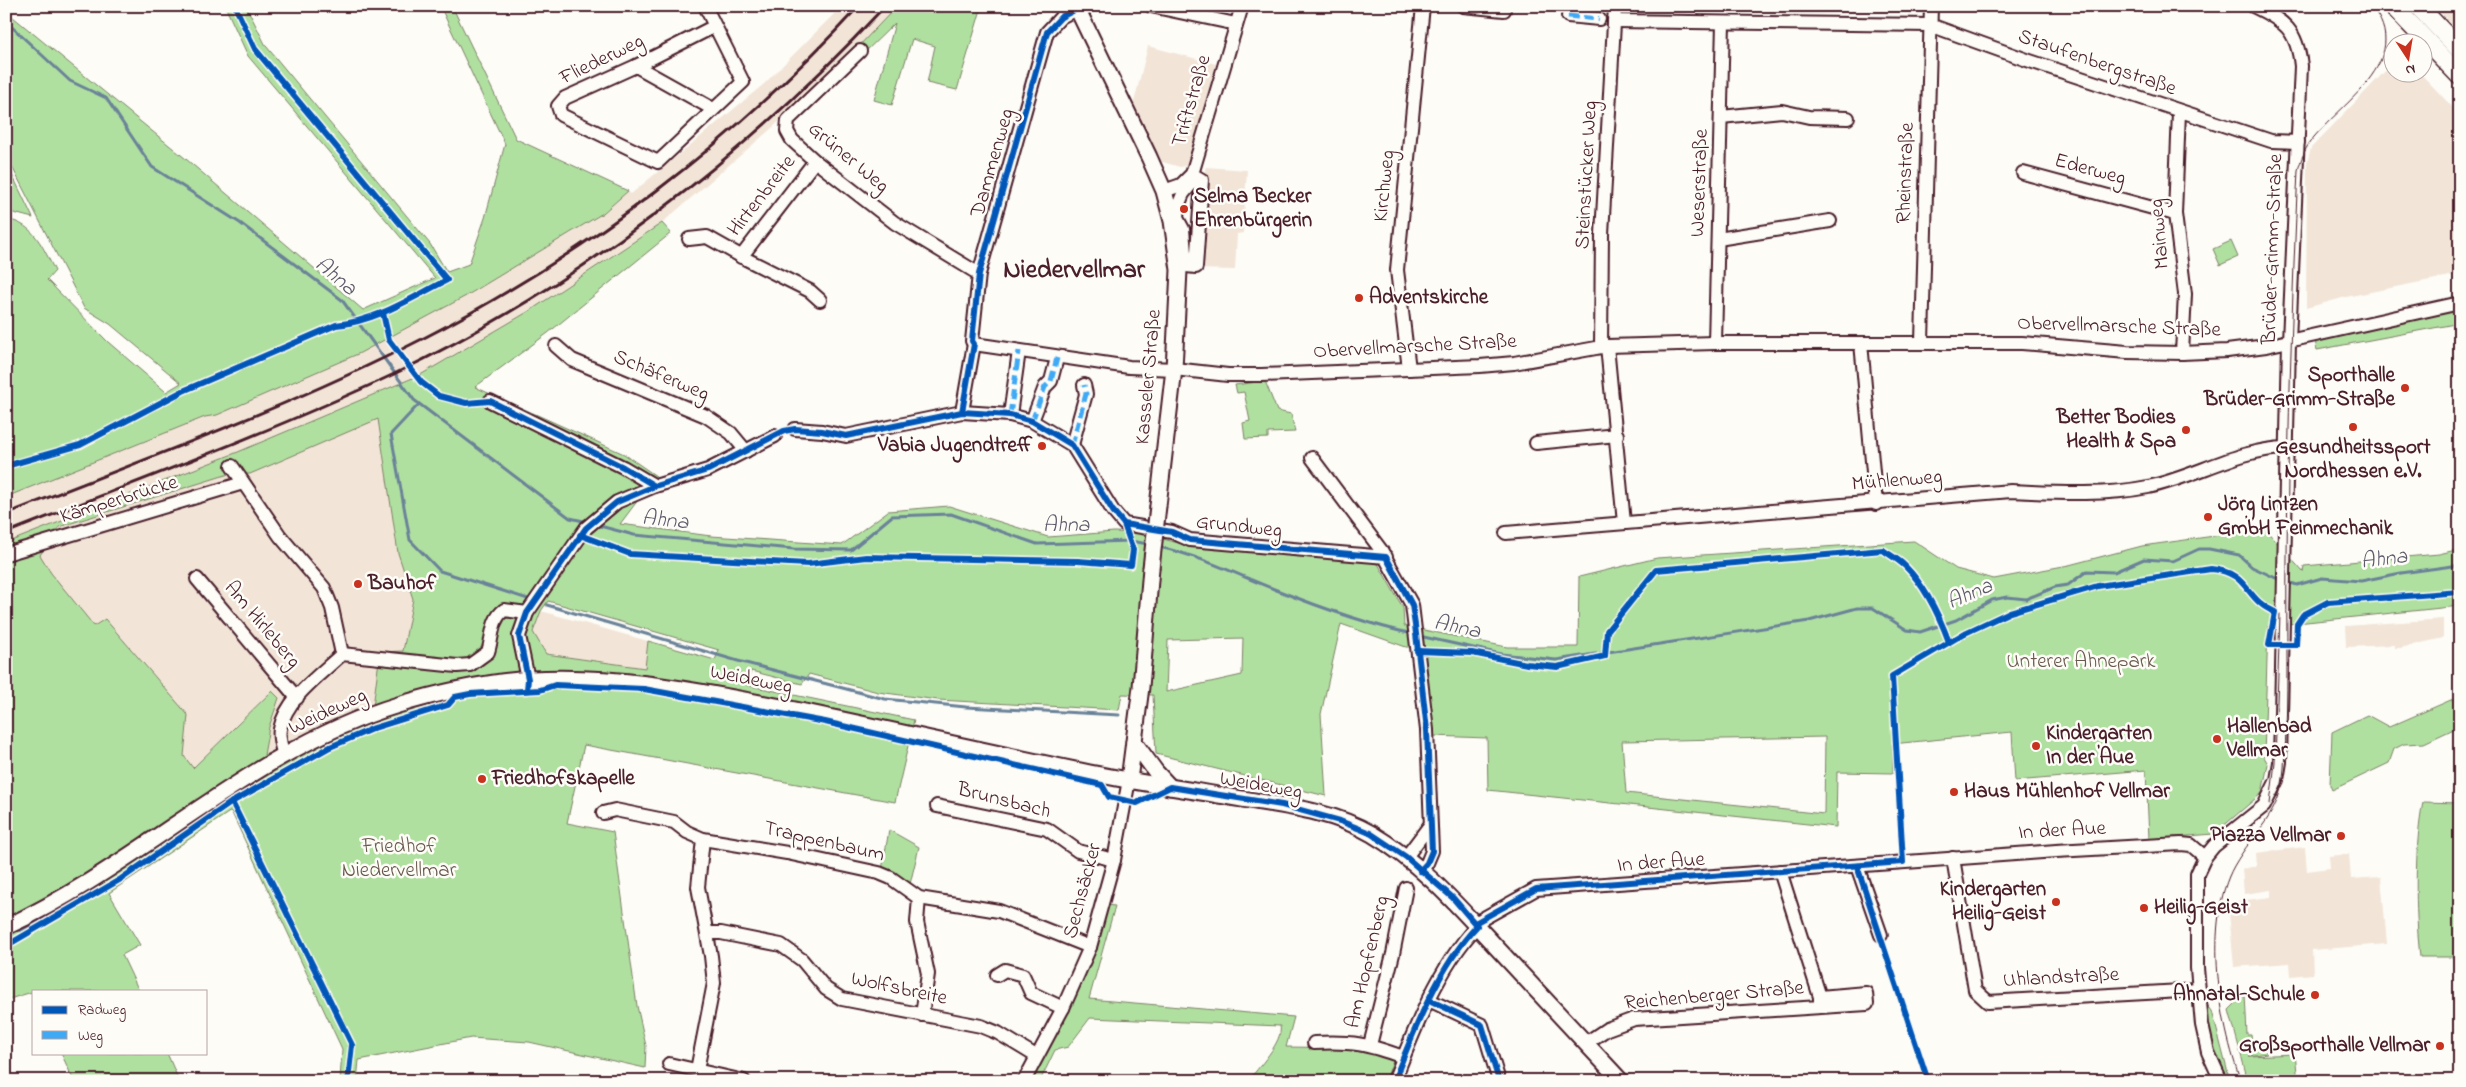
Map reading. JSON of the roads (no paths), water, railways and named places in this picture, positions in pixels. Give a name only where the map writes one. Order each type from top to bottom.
[{"type":"highway","points":[[2393,6],[2460,76]]},
{"type":"highway","points":[[2418,6],[2460,50]]},
{"type":"main road","name":"Kasseler Straße","points":[[1078,7],[1164,191],[1172,221],[1179,270],[1174,369],[1151,568],[1134,742],[1128,780]]},
{"type":"main road","name":"Weideweg","points":[[6,927],[46,907],[97,876],[227,790],[320,735],[391,707],[464,688],[528,679],[648,682],[863,723],[1128,780],[1282,805],[1326,816],[1370,833],[1406,857],[1453,898],[1621,1081]]},
{"type":"main road","points":[[1134,742],[1156,772],[1170,787]]},
{"type":"street","points":[[636,66],[712,109],[744,82],[705,6]]},
{"type":"street","points":[[1151,6],[1236,24]]},
{"type":"street","name":"Triftstraße","points":[[1164,191],[1181,185],[1192,174],[1242,6]]},
{"type":"street","name":"Kirchweg","points":[[1409,369],[1396,270],[1424,6]]},
{"type":"street","points":[[1463,6],[1504,10]]},
{"type":"street","name":"Steinstücker Weg","points":[[1615,6],[1602,234],[1604,347],[1617,435],[1624,523]]},
{"type":"street","name":"Rheinstraße","points":[[1922,342],[1931,6]]},
{"type":"street","name":"Brüder-Grimm-Straße","points":[[2221,1081],[2208,1052],[2199,990],[2195,893],[2197,874],[2205,857],[2214,846],[2264,806],[2276,780],[2281,726],[2289,341],[2301,66],[2300,48],[2291,30],[2278,18],[2253,6]]},
{"type":"street","name":"Dammenweg","points":[[962,412],[973,343],[978,274],[1047,32],[1060,17],[1078,7]]},
{"type":"street","points":[[1568,16],[1598,19]]},
{"type":"street","name":"Staufenbergstraße","points":[[1614,21],[1930,25],[2179,112],[2271,141],[2298,142]]},
{"type":"street","name":"Weserstraße","points":[[1715,343],[1723,23]]},
{"type":"street","name":"Fliederweg","points":[[712,109],[658,162],[562,115],[558,106],[565,98],[636,66],[715,26]]},
{"type":"street","name":"Grüner Weg","points":[[860,51],[788,120],[788,131],[792,140],[815,161],[895,223],[978,274]]},
{"type":"street","points":[[1721,117],[1782,111],[1809,117],[1848,118]]},
{"type":"street","name":"Mainweg","points":[[2179,112],[2175,214],[2186,294],[2182,353]]},
{"type":"street","name":"Hirtenbreite","points":[[741,256],[815,161]]},
{"type":"street","name":"Ederweg","points":[[2023,173],[2175,214]]},
{"type":"street","points":[[1197,177],[1202,180],[1196,267],[1191,267],[1186,266],[1183,229],[1177,218],[1178,206],[1183,194],[1197,177]]},
{"type":"street","points":[[1718,239],[1830,221]]},
{"type":"street","name":"Hirtenbreite","points":[[689,239],[707,237],[810,291],[820,300]]},
{"type":"street","name":"Obervellmarsche Straße","points":[[973,343],[1056,358],[1129,367],[1174,369],[1228,375],[1409,369],[1514,363],[1604,347],[1715,343],[2022,343],[2127,352],[2227,352],[2289,341],[2460,303]]},
{"type":"street","points":[[1861,342],[1876,504]]},
{"type":"street","name":"Schäferweg","points":[[556,346],[572,360],[706,416],[731,433],[746,451]]},
{"type":"street","points":[[1010,415],[1019,351]]},
{"type":"street","points":[[1032,421],[1045,387],[1051,381],[1056,358]]},
{"type":"street","points":[[795,429],[822,431],[846,436],[962,412],[1010,415],[1032,421],[1072,445],[1086,394],[1084,385]]},
{"type":"street","points":[[490,401],[538,424],[655,486]]},
{"type":"street","points":[[1536,444],[1617,435]]},
{"type":"street","points":[[528,679],[519,636],[526,613],[590,523],[617,502],[655,486],[708,470],[775,436]]},
{"type":"street","name":"Grundweg","points":[[1072,445],[1113,511],[1124,524],[1172,532],[1190,540],[1386,557]]},
{"type":"street","name":"Mühlenweg","points":[[1506,533],[1876,504],[2012,491],[2071,494],[2122,491],[2149,487],[2176,479],[2251,451],[2287,448]]},
{"type":"street","points":[[1312,458],[1386,557],[1412,605],[1427,730],[1432,851],[1427,863],[1420,871]]},
{"type":"street","points":[[232,466],[280,536],[324,588],[332,608],[342,654]]},
{"type":"street","name":"Kämperbrücke","points":[[6,554],[243,483]]},
{"type":"street","name":"Am Hirleberg","points":[[198,579],[297,698]]},
{"type":"street","points":[[342,654],[457,666],[470,665],[488,652],[494,621],[498,615],[504,610],[526,613]]},
{"type":"street","points":[[284,756],[280,729],[285,714],[297,698],[342,654]]},
{"type":"street","name":"Sechsäcker","points":[[1024,1081],[1063,1008],[1090,947],[1114,860],[1128,780]]},
{"type":"street","name":"Brunsbach","points":[[937,806],[1047,829],[1078,851],[1114,860]]},
{"type":"street","name":"Trappenbaum","points":[[603,812],[615,810],[674,822],[687,832],[702,839],[787,853],[879,873],[891,878],[919,898],[999,911],[1090,947]]},
{"type":"street","points":[[1406,857],[1430,825]]},
{"type":"street","points":[[698,1070],[714,984],[698,887],[702,839]]},
{"type":"street","name":"In der Aue","points":[[1476,924],[1536,889],[1953,858],[2181,844],[2191,845],[2205,857]]},
{"type":"street","name":"Uhlandstraße","points":[[1953,858],[1975,990],[1988,1002],[2199,990]]},
{"type":"street","points":[[1857,866],[1881,935]]},
{"type":"street","name":"Reichenberger Straße","points":[[1586,1043],[1607,1029],[1634,1019],[1820,1002],[1780,871]]},
{"type":"street","name":"Am Hopfenberg","points":[[1370,1045],[1393,954],[1406,888]]},
{"type":"street","points":[[919,898],[917,922],[928,974],[922,1015]]},
{"type":"street","points":[[1394,1081],[1403,1057],[1430,1000],[1465,939],[1476,924]]},
{"type":"street","name":"Wolfsbreite","points":[[707,933],[721,933],[781,945],[802,960],[826,990],[842,999],[981,1026],[998,1032],[1036,1056]]},
{"type":"street","points":[[997,974],[1005,970],[1023,975],[1031,993],[1063,1008]]},
{"type":"street","points":[[1430,1000],[1482,1025],[1500,1081]]},
{"type":"street","name":"Am Hopfenberg","points":[[1314,1043],[1346,1041],[1370,1045],[1403,1057]]},
{"type":"street","points":[[669,1064],[744,1081]]},
{"type":"waterway","name":"Ahna","points":[[6,26],[13,28],[70,81],[106,98],[152,167],[240,223],[342,300],[414,400],[570,518],[588,522]]},
{"type":"waterway","points":[[419,404],[391,434],[410,540],[440,571],[528,599]]},
{"type":"waterway","name":"Ahna","points":[[596,525],[634,535],[794,549],[851,550],[892,516],[951,514],[1037,544],[1131,541],[1148,544]]},
{"type":"waterway","name":"Ahna","points":[[1159,547],[1203,560],[1291,596],[1343,614],[1413,634]]},
{"type":"waterway","name":"Ahna","points":[[1419,636],[1501,654],[1556,660],[1809,621],[1857,608],[1873,608],[1907,630],[1920,632],[1956,620],[1992,600],[2007,597],[2026,599],[2055,587],[2068,585],[2087,571],[2114,572],[2144,559],[2173,561],[2199,549],[2239,555],[2252,567],[2280,580]]},
{"type":"waterway","name":"Ahna","points":[[2288,582],[2297,585],[2322,578],[2361,581],[2401,573],[2460,565]]},
{"type":"waterway","points":[[547,605],[738,661],[885,699],[966,707],[1119,715]]},
{"type":"waterway","points":[[21,931],[94,889]]},
{"type":"tram line","points":[[2241,1081],[2226,1031],[2218,973],[2217,943],[2219,915],[2224,889],[2234,866],[2266,821],[2278,798],[2284,768],[2287,689],[2289,413],[2298,170],[2310,142],[2354,97],[2379,63],[2385,45],[2383,26],[2371,6]]},
{"type":"tram line","points":[[2270,804],[2275,762],[2280,614]]},
{"type":"railway","points":[[6,514],[215,432],[370,365],[481,307],[540,272],[598,233],[708,149],[761,104],[859,6]]},
{"type":"railway","points":[[6,533],[200,457],[345,397],[461,340],[528,301],[593,259],[656,214],[717,166],[831,62],[885,6]]},
{"type":"place","name":"Selma Becker Ehrenbürgerin","points":[[1184,209]]},
{"type":"place","name":"Adventskirche","points":[[1359,298]]},
{"type":"place","name":"Sporthalle Brüder-Grimm-Straße","points":[[2405,388]]},
{"type":"place","name":"Gesundheitssport Nordhessen e.V.","points":[[2353,427]]},
{"type":"place","name":"Better Bodies Health & Spa","points":[[2186,430]]},
{"type":"place","name":"Vabia Jugendtreff","points":[[1042,446]]},
{"type":"place","name":"Jörg Lintzen GmbH Feinmechanik","points":[[2208,517]]},
{"type":"place","name":"Bauhof","points":[[358,584]]},
{"type":"place","name":"Hallenbad Vellmar","points":[[2217,739]]},
{"type":"place","name":"Kindergarten In der Aue","points":[[2036,746]]},
{"type":"place","name":"Friedhofskapelle","points":[[482,779]]},
{"type":"place","name":"Haus Mühlenhof Vellmar","points":[[1954,792]]},
{"type":"place","name":"Piazza Vellmar","points":[[2341,836]]},
{"type":"place","name":"Kindergarten Heilig-Geist","points":[[2056,902]]},
{"type":"place","name":"Heilig-Geist","points":[[2144,908]]},
{"type":"place","name":"Ahnatal-Schule","points":[[2315,995]]},
{"type":"place","name":"Großsporthalle Vellmar","points":[[2440,1046]]},
{"type":"district","name":"Niedervellmar","points":[[1074,271]]},
{"type":"park label","name":"Unterer Ahnepark","points":[[2081,662]]},
{"type":"park label","name":"Friedhof Niedervellmar","points":[[399,859]]}]
